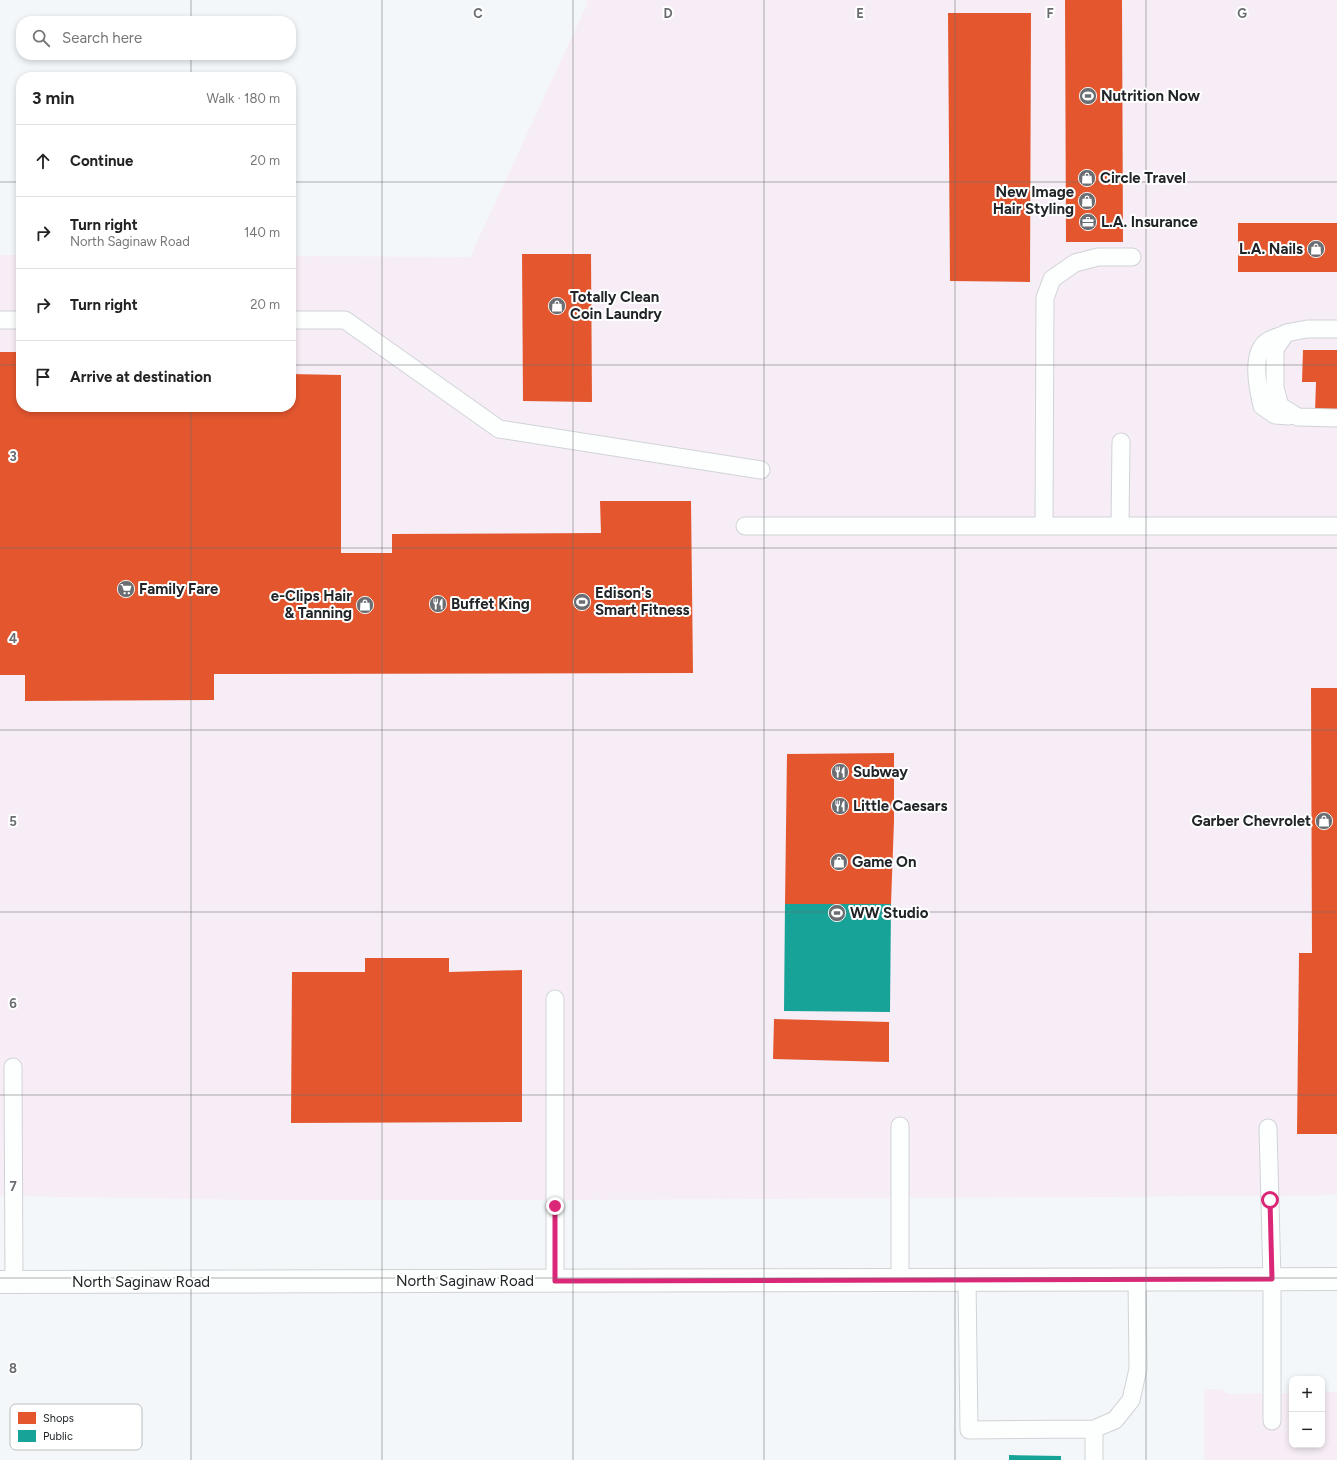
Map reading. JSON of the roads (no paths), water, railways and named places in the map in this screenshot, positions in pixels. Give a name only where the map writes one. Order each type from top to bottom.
[{"type":"main road","name":"North Saginaw Road","points":[[7,1282],[1337,1279]]},
{"type":"lane","points":[[1044,526],[1045,298],[1052,279],[1076,263],[1098,257],[1132,257]]},
{"type":"lane","points":[[0,320],[16,320]]},
{"type":"lane","points":[[296,320],[345,320],[499,429],[761,470]]},
{"type":"lane","points":[[1337,329],[1307,329],[1286,333],[1275,349],[1275,388],[1280,406],[1298,417],[1337,418]]},
{"type":"lane","points":[[1120,526],[1121,442]]},
{"type":"lane","points":[[746,526],[1337,526]]},
{"type":"lane","points":[[555,999],[555,1281]]},
{"type":"lane","points":[[7,1282],[13,1067]]},
{"type":"lane","points":[[900,1126],[900,1280]]},
{"type":"lane","points":[[1268,1128],[1272,1279],[1272,1421]]},
{"type":"lane","points":[[966,1280],[969,1430],[1094,1429],[1115,1420],[1131,1400],[1138,1369],[1137,1280]]},
{"type":"lane","points":[[1094,1429],[1094,1460]]},
{"type":"place","name":"Nutrition Now","points":[[1088,96]]},
{"type":"place","name":"Circle Travel","points":[[1087,178]]},
{"type":"place","name":"New Image Hair Styling","points":[[1087,201]]},
{"type":"place","name":"L.A. Insurance","points":[[1088,222]]},
{"type":"place","name":"L.A. Nails","points":[[1316,249]]},
{"type":"place","name":"Totally Clean Coin Laundry","points":[[557,306]]},
{"type":"place","name":"Family Fare","points":[[126,589]]},
{"type":"place","name":"Edison's Smart Fitness","points":[[582,602]]},
{"type":"place","name":"Buffet King","points":[[438,604]]},
{"type":"place","name":"e-Clips Hair & Tanning","points":[[365,605]]},
{"type":"place","name":"Subway","points":[[840,772]]},
{"type":"place","name":"Little Caesars","points":[[840,806]]},
{"type":"place","name":"Garber Chevrolet","points":[[1324,821]]},
{"type":"place","name":"Game On","points":[[839,862]]},
{"type":"place","name":"WW Studio","points":[[837,913]]}]
